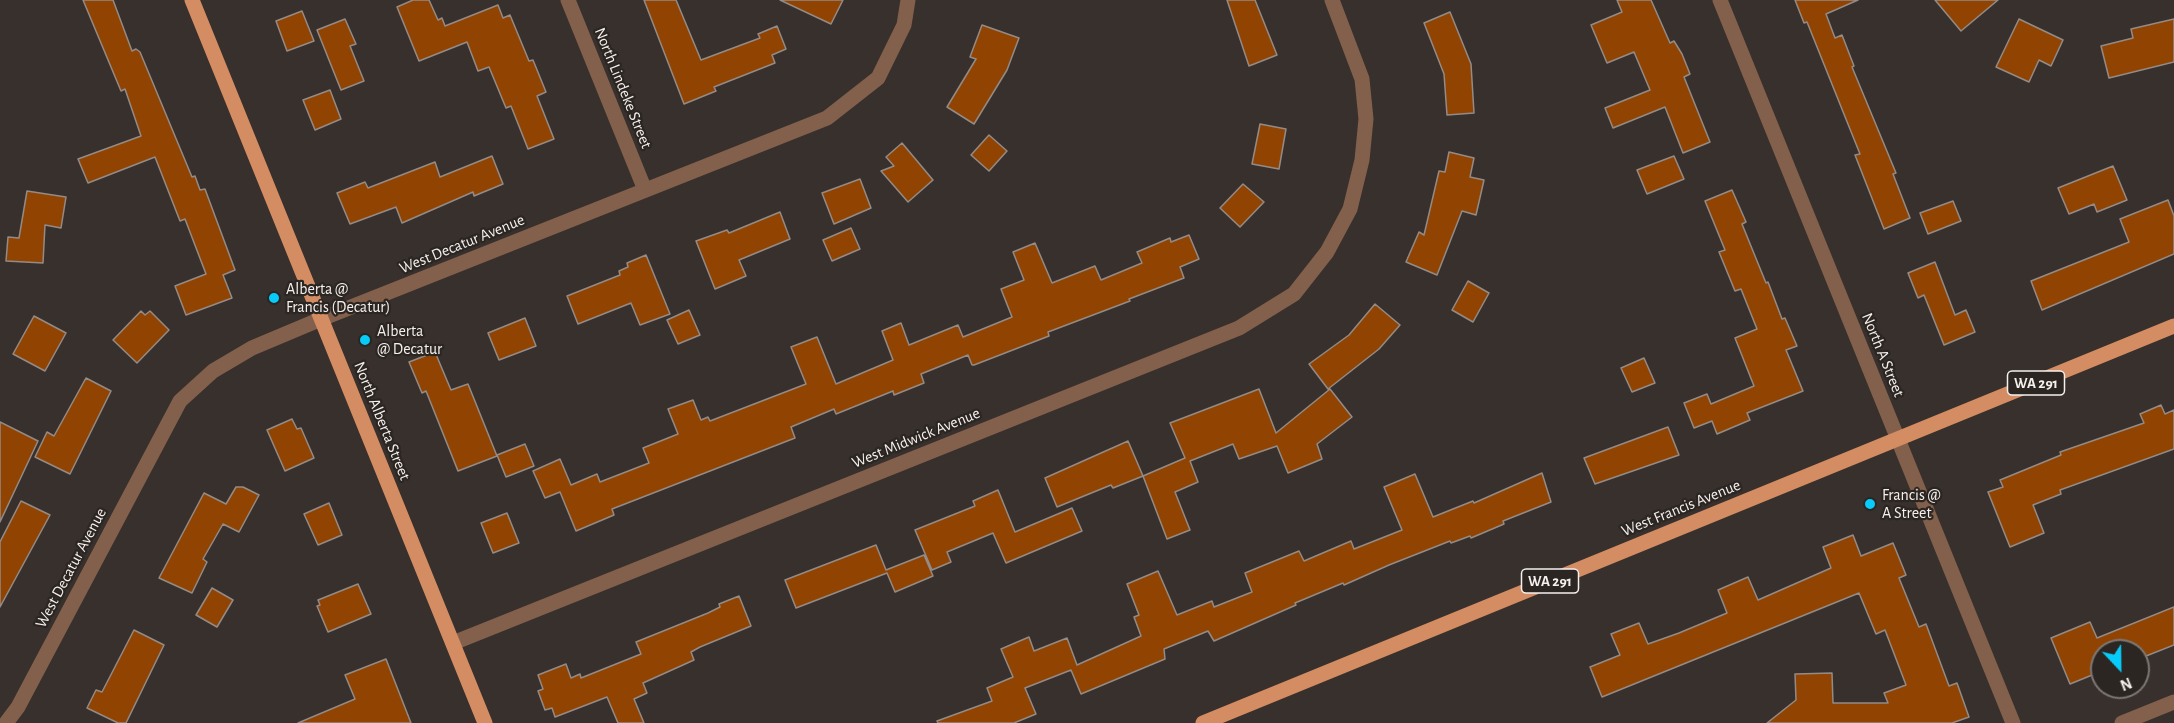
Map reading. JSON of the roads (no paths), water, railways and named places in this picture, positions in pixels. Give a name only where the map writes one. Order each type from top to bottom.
[{"type":"main road","name":"North Alberta Street","points":[[192,0],[485,723]]},
{"type":"main road","name":"West Francis Avenue","points":[[1203,723],[2174,326]]},
{"type":"street","name":"North Lindeke Street","points":[[568,0],[645,190]]},
{"type":"street","name":"West Decatur Avenue","points":[[6,723],[18,707],[180,401],[213,371],[252,348],[321,319],[828,118],[878,78],[904,25],[908,0]]},
{"type":"street","name":"West Midwick Avenue","points":[[453,643],[1239,328],[1294,294],[1328,252],[1350,209],[1362,160],[1366,119],[1362,79],[1332,0]]},
{"type":"street","name":"North A Street","points":[[1719,0],[2013,723]]},
{"type":"street","points":[[2122,723],[2174,702]]},
{"type":"place","name":"Alberta @ Francis (Decatur)","points":[[274,298]]},
{"type":"place","name":"Alberta @ Decatur","points":[[365,340]]},
{"type":"place","name":"Francis @ A Street","points":[[1870,504]]}]
